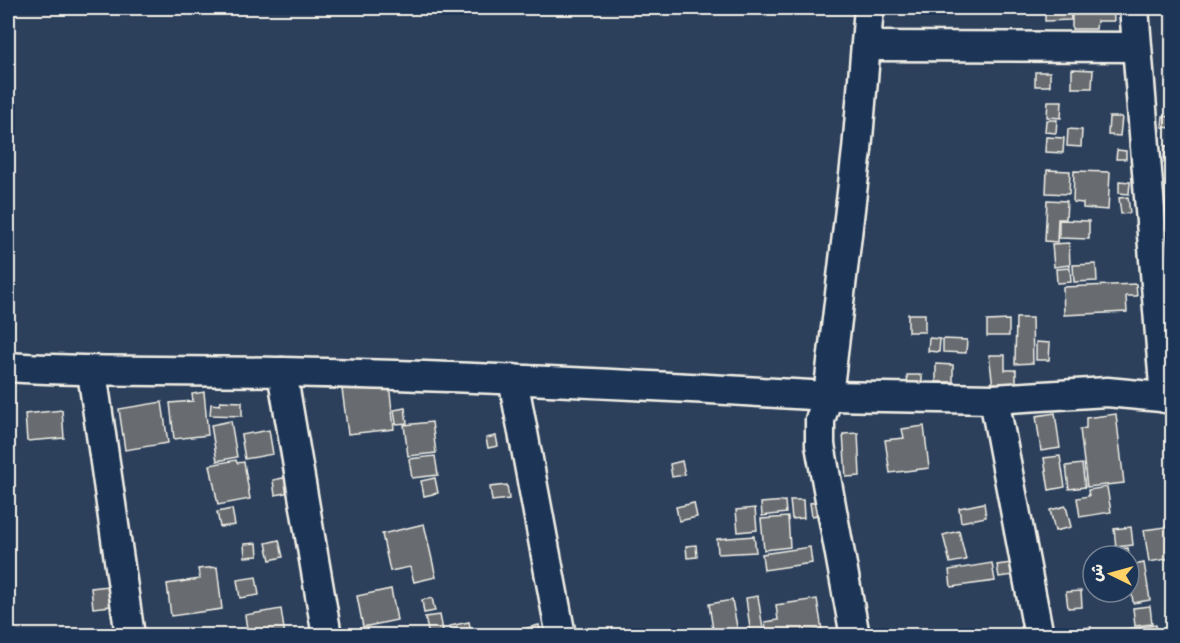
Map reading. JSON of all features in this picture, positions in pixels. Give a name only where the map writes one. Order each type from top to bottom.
[{"type":"street","points":[[855,636],[820,445],[820,420],[828,396],[857,150],[869,8]]},
{"type":"street","points":[[8,367],[92,372],[282,372],[513,379],[828,396],[994,399],[1107,392],[1169,398],[1134,8]]},
{"type":"street","points":[[866,46],[1136,47]]},
{"type":"street","points":[[92,372],[130,636]]},
{"type":"street","points":[[282,372],[327,636]]},
{"type":"street","points":[[513,379],[561,636]]},
{"type":"street","points":[[994,399],[1039,636]]},
{"type":"building","points":[[1045,8],[1070,8],[1071,20],[1045,21]]},
{"type":"building","points":[[1072,8],[1113,8],[1114,21],[1097,21],[1096,29],[1072,29]]},
{"type":"building","points":[[1072,69],[1093,70],[1092,88],[1072,88]]},
{"type":"building","points":[[1035,72],[1050,72],[1050,86],[1035,86]]},
{"type":"building","points":[[1048,101],[1062,101],[1061,118],[1047,117]]},
{"type":"building","points":[[1163,116],[1172,117],[1172,128],[1162,127]]},
{"type":"building","points":[[1109,117],[1122,117],[1120,136],[1108,135]]},
{"type":"building","points":[[1046,120],[1057,120],[1056,133],[1045,132]]},
{"type":"building","points":[[1068,129],[1082,130],[1081,147],[1067,146]]},
{"type":"building","points":[[1046,137],[1064,138],[1063,153],[1045,152]]},
{"type":"building","points":[[1165,146],[1172,146],[1172,162],[1164,162]]},
{"type":"building","points":[[1117,150],[1126,151],[1126,159],[1116,159]]},
{"type":"building","points":[[1047,170],[1070,171],[1069,194],[1046,193]]},
{"type":"building","points":[[1074,171],[1110,172],[1108,210],[1083,208],[1083,203],[1073,202]]},
{"type":"building","points":[[1119,181],[1130,182],[1129,194],[1119,193]]},
{"type":"building","points":[[1128,197],[1130,213],[1121,214],[1119,198]]},
{"type":"building","points":[[1047,200],[1067,201],[1066,219],[1058,219],[1057,242],[1045,241]]},
{"type":"building","points":[[1059,220],[1089,221],[1089,239],[1059,238]]},
{"type":"building","points":[[1069,243],[1070,265],[1054,267],[1052,244]]},
{"type":"building","points":[[1096,264],[1097,281],[1074,282],[1073,265]]},
{"type":"building","points":[[1070,268],[1071,282],[1057,283],[1056,269]]},
{"type":"building","points":[[1136,284],[1137,296],[1126,296],[1127,312],[1064,315],[1063,287]]},
{"type":"building","points":[[908,314],[925,314],[925,332],[908,332]]},
{"type":"building","points":[[1016,318],[1032,318],[1033,363],[1015,364]]},
{"type":"building","points":[[1009,320],[1009,336],[987,336],[987,321]]},
{"type":"building","points":[[929,338],[940,339],[939,352],[928,351]]},
{"type":"building","points":[[943,339],[967,340],[966,353],[943,352]]},
{"type":"building","points":[[1036,342],[1050,343],[1049,360],[1036,360]]},
{"type":"building","points":[[989,355],[1005,355],[1005,370],[1016,370],[1016,385],[993,386]]},
{"type":"building","points":[[936,364],[953,365],[953,382],[936,382]]},
{"type":"building","points":[[907,375],[922,375],[922,385],[908,385]]},
{"type":"building","points":[[389,384],[394,429],[348,434],[342,389]]},
{"type":"building","points":[[204,392],[208,435],[174,439],[170,403],[193,401],[192,394]]},
{"type":"building","points":[[220,401],[242,402],[242,416],[210,415],[211,404],[220,405]]},
{"type":"building","points":[[162,402],[168,443],[125,450],[119,409]]},
{"type":"building","points":[[405,408],[407,423],[396,424],[394,410]]},
{"type":"building","points":[[62,410],[64,438],[27,441],[25,414]]},
{"type":"building","points":[[1055,413],[1060,448],[1041,451],[1036,416]]},
{"type":"building","points":[[1116,414],[1124,483],[1087,487],[1080,429],[1086,428],[1086,418]]},
{"type":"building","points":[[231,421],[237,457],[217,461],[211,425]]},
{"type":"building","points":[[432,422],[436,453],[408,456],[404,425]]},
{"type":"building","points":[[924,426],[929,468],[890,473],[885,440],[904,438],[902,429]]},
{"type":"building","points":[[269,430],[273,454],[245,459],[241,435]]},
{"type":"building","points":[[858,433],[860,476],[846,477],[843,434]]},
{"type":"building","points":[[496,436],[498,446],[488,448],[486,438]]},
{"type":"building","points":[[435,456],[438,475],[412,478],[409,459]]},
{"type":"building","points":[[1060,456],[1065,487],[1049,490],[1044,458]]},
{"type":"building","points":[[236,460],[237,463],[244,462],[250,499],[218,505],[210,465]]},
{"type":"building","points":[[682,461],[685,475],[672,477],[670,464]]},
{"type":"building","points":[[1082,464],[1085,487],[1069,489],[1066,466]]},
{"type":"building","points":[[288,477],[290,492],[275,495],[273,480]]},
{"type":"building","points":[[435,478],[438,493],[424,496],[421,481]]},
{"type":"building","points":[[507,485],[509,499],[492,501],[490,487]]},
{"type":"building","points":[[1107,487],[1111,512],[1080,517],[1077,498],[1089,496],[1088,490]]},
{"type":"building","points":[[790,500],[803,500],[804,518],[792,519]]},
{"type":"building","points":[[785,501],[786,513],[762,516],[761,503]]},
{"type":"building","points":[[824,501],[826,513],[812,516],[810,503]]},
{"type":"building","points":[[694,503],[697,517],[679,521],[676,507]]},
{"type":"building","points":[[984,503],[986,517],[961,522],[959,508]]},
{"type":"building","points":[[1066,506],[1071,527],[1055,531],[1050,510]]},
{"type":"building","points":[[755,508],[757,530],[738,532],[736,510]]},
{"type":"building","points":[[232,509],[235,525],[220,527],[217,512]]},
{"type":"building","points":[[788,517],[790,547],[764,550],[761,519]]},
{"type":"building","points":[[424,524],[436,577],[414,582],[410,567],[390,571],[382,534]]},
{"type":"building","points":[[1172,526],[1172,558],[1149,562],[1144,530]]},
{"type":"building","points":[[1131,527],[1133,544],[1116,544],[1114,529]]},
{"type":"building","points":[[959,531],[966,560],[950,563],[943,535]]},
{"type":"building","points":[[754,536],[756,552],[718,554],[717,539]]},
{"type":"building","points":[[279,540],[283,557],[270,560],[266,543]]},
{"type":"building","points":[[257,543],[258,556],[245,557],[244,544]]},
{"type":"building","points":[[696,545],[697,557],[687,558],[686,546]]},
{"type":"building","points":[[810,547],[812,563],[764,570],[762,554]]},
{"type":"building","points":[[992,563],[995,581],[951,587],[949,570]]},
{"type":"building","points":[[1011,563],[1013,575],[999,577],[997,565]]},
{"type":"building","points":[[1144,563],[1150,600],[1141,602],[1141,564]]},
{"type":"building","points":[[217,567],[222,609],[171,616],[167,584],[200,579],[198,569]]},
{"type":"building","points":[[256,577],[259,595],[240,598],[237,580]]},
{"type":"building","points":[[108,586],[111,606],[93,608],[91,588]]},
{"type":"building","points":[[391,589],[397,620],[363,627],[357,596]]},
{"type":"building","points":[[1081,591],[1082,607],[1068,608],[1066,592]]},
{"type":"building","points":[[758,596],[764,636],[751,636],[746,598]]},
{"type":"building","points":[[432,598],[435,611],[424,613],[422,600]]},
{"type":"building","points":[[817,599],[822,630],[767,636],[765,622],[778,620],[776,605]]},
{"type":"building","points":[[732,600],[738,632],[749,630],[749,636],[714,636],[709,604]]},
{"type":"building","points":[[1150,606],[1152,624],[1135,626],[1133,608]]},
{"type":"building","points":[[281,609],[285,636],[248,636],[245,615]]},
{"type":"building","points":[[440,615],[444,636],[429,636],[425,617]]},
{"type":"building","points":[[469,622],[472,636],[452,636],[450,626]]},
{"type":"building","points":[[539,625],[541,635],[529,636],[527,628]]},
{"type":"building","points":[[1156,625],[1158,636],[1097,636],[1097,633]]},
{"type":"building","points":[[1091,627],[1093,636],[1074,636],[1073,630]]}]
